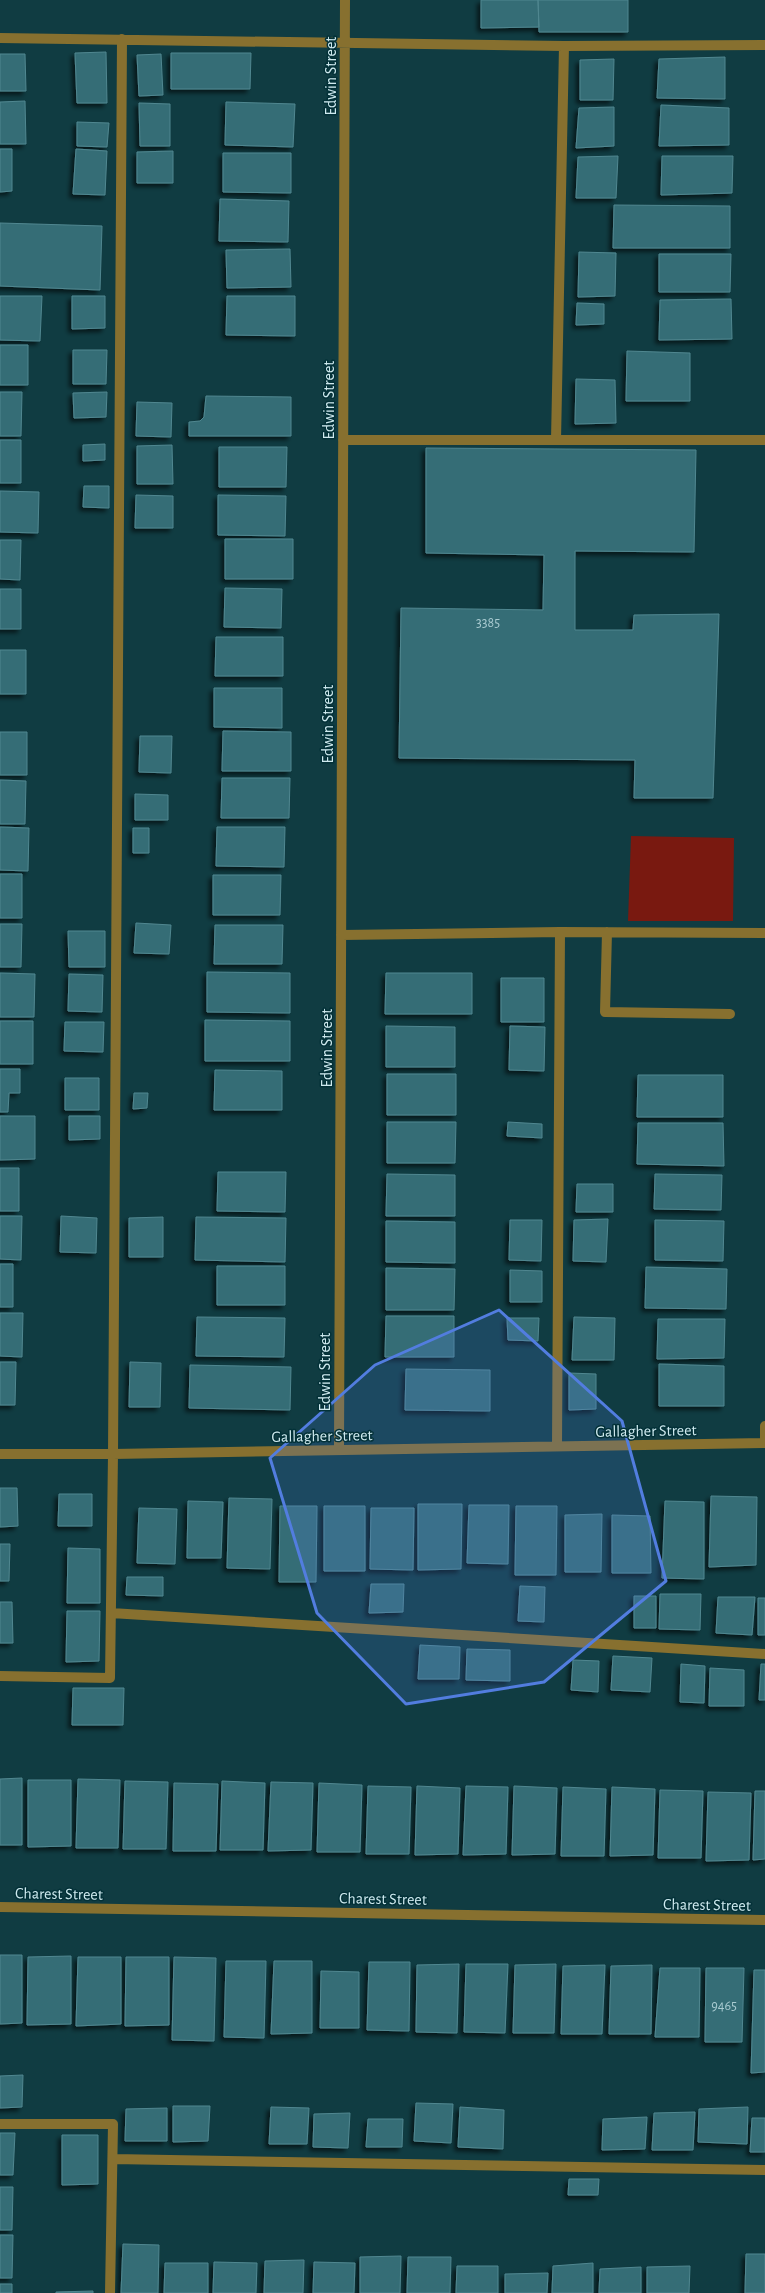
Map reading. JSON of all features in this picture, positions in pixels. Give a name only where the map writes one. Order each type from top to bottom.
[{"type":"street","name":"Edwin Street","points":[[339,1449],[345,0]]},
{"type":"street","points":[[0,38],[564,46],[765,45]]},
{"type":"street","points":[[0,1676],[110,1678],[113,1454],[122,40]]},
{"type":"street","points":[[556,440],[564,46]]},
{"type":"street","points":[[343,440],[765,440]]},
{"type":"street","points":[[557,1446],[560,932]]},
{"type":"street","points":[[341,935],[560,932],[765,933]]},
{"type":"street","points":[[607,932],[605,1012],[730,1014]]},
{"type":"street","points":[[765,1426],[765,1443]]},
{"type":"street","name":"Gallagher Street","points":[[0,1454],[113,1454],[765,1443]]},
{"type":"street","points":[[111,1613],[765,1654]]},
{"type":"street","name":"Charest Street","points":[[0,1906],[765,1920]]},
{"type":"street","points":[[0,2124],[113,2124],[110,2293]]},
{"type":"street","points":[[113,2159],[765,2170]]},
{"type":"highlighted area","points":[[499,1310],[622,1421],[666,1581],[544,1682],[406,1704],[317,1613],[270,1458],[375,1365]]},
{"type":"shaded area","points":[[631,836],[734,838],[733,921],[628,921]]},
{"type":"building","points":[[481,0],[538,0],[539,27],[481,28]]},
{"type":"building","points":[[538,0],[628,0],[628,32],[539,32]]},
{"type":"building","points":[[106,52],[107,103],[77,103],[75,53]]},
{"type":"building","points":[[171,53],[251,53],[250,89],[171,89]]},
{"type":"building","points":[[0,54],[25,54],[26,91],[0,91]]},
{"type":"building","points":[[161,54],[163,95],[139,96],[137,55]]},
{"type":"building","points":[[725,57],[725,99],[657,98],[659,59]]},
{"type":"building","points":[[614,59],[613,100],[580,100],[580,60]]},
{"type":"building","points":[[25,101],[26,144],[0,144],[0,102]]},
{"type":"building","points":[[226,102],[295,104],[293,147],[225,145]]},
{"type":"building","points":[[139,103],[170,104],[170,146],[140,146]]},
{"type":"building","points":[[661,105],[729,108],[729,145],[659,146]]},
{"type":"building","points":[[614,107],[614,146],[576,148],[579,108]]},
{"type":"building","points":[[77,122],[109,123],[107,147],[77,146]]},
{"type":"building","points":[[0,149],[12,149],[12,191],[0,192]]},
{"type":"building","points":[[76,149],[107,151],[105,195],[73,194]]},
{"type":"building","points":[[173,151],[173,183],[137,183],[137,152]]},
{"type":"building","points":[[223,153],[291,153],[291,193],[223,192]]},
{"type":"building","points":[[618,156],[616,198],[576,198],[578,157]]},
{"type":"building","points":[[662,156],[733,156],[732,193],[661,195]]},
{"type":"building","points":[[220,199],[289,201],[288,242],[219,241]]},
{"type":"building","points":[[614,205],[730,206],[730,248],[613,248]]},
{"type":"building","points":[[0,223],[102,226],[100,290],[0,286]]},
{"type":"building","points":[[290,249],[291,287],[227,288],[226,250]]},
{"type":"building","points":[[579,252],[616,253],[615,296],[578,297]]},
{"type":"building","points":[[659,254],[731,254],[730,292],[659,292]]},
{"type":"building","points":[[0,296],[42,296],[40,341],[0,340]]},
{"type":"building","points":[[72,296],[105,296],[105,328],[72,329]]},
{"type":"building","points":[[227,296],[295,296],[295,336],[226,335]]},
{"type":"building","points":[[731,299],[732,339],[659,340],[660,300]]},
{"type":"building","points":[[577,303],[604,304],[604,324],[576,325]]},
{"type":"building","points":[[0,345],[28,345],[28,385],[0,385]]},
{"type":"building","points":[[73,350],[107,350],[106,384],[73,384]]},
{"type":"building","points":[[627,351],[690,353],[690,401],[626,401]]},
{"type":"building","points":[[576,379],[615,380],[616,423],[575,424]]},
{"type":"building","points":[[0,392],[22,392],[21,436],[0,436]]},
{"type":"building","points":[[107,392],[106,417],[74,418],[73,393]]},
{"type":"building","points":[[206,396],[291,397],[291,436],[189,436],[189,422],[200,421],[204,417]]},
{"type":"building","points":[[137,402],[172,403],[171,437],[136,436]]},
{"type":"building","points":[[0,440],[21,440],[21,483],[0,483]]},
{"type":"building","points":[[105,444],[105,460],[83,461],[83,445]]},
{"type":"building","points":[[172,445],[173,484],[137,484],[137,446]]},
{"type":"building","points":[[219,447],[287,447],[286,487],[219,487]]},
{"type":"building","points":[[426,448],[696,450],[694,552],[575,551],[575,630],[633,630],[634,615],[719,614],[713,798],[634,798],[635,760],[399,758],[401,608],[543,610],[544,555],[426,553]]},
{"type":"building","points":[[84,486],[109,486],[109,508],[83,507]]},
{"type":"building","points":[[0,491],[39,492],[38,533],[0,532]]},
{"type":"building","points":[[136,495],[173,496],[173,528],[135,528]]},
{"type":"building","points":[[218,495],[286,496],[285,536],[218,535]]},
{"type":"building","points":[[225,539],[293,539],[293,579],[225,579]]},
{"type":"building","points":[[0,540],[21,540],[20,580],[0,579]]},
{"type":"building","points":[[225,588],[282,589],[281,628],[224,627]]},
{"type":"building","points":[[0,589],[21,589],[21,629],[0,629]]},
{"type":"building","points":[[216,637],[283,637],[283,676],[215,676]]},
{"type":"building","points":[[0,650],[26,650],[26,694],[0,694]]},
{"type":"building","points":[[214,688],[282,688],[282,728],[214,727]]},
{"type":"building","points":[[223,731],[291,732],[291,771],[222,771]]},
{"type":"building","points":[[0,732],[27,732],[27,775],[0,775]]},
{"type":"building","points":[[140,736],[172,736],[171,773],[139,772]]},
{"type":"building","points":[[222,778],[290,778],[289,818],[221,818]]},
{"type":"building","points":[[0,780],[26,781],[25,824],[0,824]]},
{"type":"building","points":[[135,794],[168,795],[168,820],[135,820]]},
{"type":"building","points":[[0,827],[29,828],[28,871],[0,870]]},
{"type":"building","points":[[217,827],[285,827],[284,867],[216,866]]},
{"type":"building","points":[[133,828],[149,828],[149,853],[133,853]]},
{"type":"building","points":[[0,874],[22,874],[22,918],[0,918]]},
{"type":"building","points":[[213,875],[281,875],[280,915],[213,915]]},
{"type":"building","points":[[136,923],[171,925],[169,954],[134,953]]},
{"type":"building","points":[[0,924],[22,924],[21,967],[0,967]]},
{"type":"building","points":[[215,925],[283,925],[282,964],[214,964]]},
{"type":"building","points":[[68,931],[105,931],[105,967],[69,967]]},
{"type":"building","points":[[207,972],[290,973],[290,1013],[207,1012]]},
{"type":"building","points":[[0,973],[35,974],[34,1017],[0,1017]]},
{"type":"building","points":[[386,973],[472,973],[472,1014],[385,1014]]},
{"type":"building","points":[[69,974],[103,975],[102,1012],[68,1011]]},
{"type":"building","points":[[501,978],[544,978],[544,1022],[501,1022]]},
{"type":"building","points":[[205,1020],[290,1021],[290,1061],[205,1061]]},
{"type":"building","points":[[0,1021],[33,1021],[33,1064],[0,1064]]},
{"type":"building","points":[[65,1022],[104,1022],[103,1052],[64,1051]]},
{"type":"building","points":[[386,1026],[455,1027],[455,1067],[386,1067]]},
{"type":"building","points":[[510,1026],[545,1027],[544,1071],[509,1070]]},
{"type":"building","points":[[0,1069],[20,1069],[20,1093],[9,1093],[8,1112],[0,1112]]},
{"type":"building","points":[[215,1070],[282,1071],[282,1110],[214,1110]]},
{"type":"building","points":[[387,1074],[456,1074],[456,1115],[387,1115]]},
{"type":"building","points":[[638,1075],[723,1075],[723,1117],[637,1117]]},
{"type":"building","points":[[65,1078],[99,1078],[99,1110],[65,1110]]},
{"type":"building","points":[[134,1093],[148,1093],[147,1108],[133,1109]]},
{"type":"building","points":[[0,1116],[35,1116],[35,1159],[0,1160]]},
{"type":"building","points":[[69,1116],[100,1116],[100,1139],[69,1140]]},
{"type":"building","points":[[387,1122],[456,1122],[455,1163],[387,1163]]},
{"type":"building","points":[[508,1122],[542,1124],[542,1138],[507,1136]]},
{"type":"building","points":[[638,1123],[723,1123],[724,1166],[637,1164]]},
{"type":"building","points":[[0,1168],[19,1168],[19,1211],[0,1211]]},
{"type":"building","points":[[218,1172],[286,1172],[285,1212],[217,1211]]},
{"type":"building","points":[[387,1174],[455,1175],[455,1216],[386,1216]]},
{"type":"building","points":[[655,1174],[722,1175],[721,1210],[654,1209]]},
{"type":"building","points":[[577,1184],[613,1184],[613,1212],[576,1212]]},
{"type":"building","points":[[0,1216],[22,1216],[21,1260],[0,1259]]},
{"type":"building","points":[[61,1216],[97,1218],[96,1253],[60,1252]]},
{"type":"building","points":[[163,1217],[163,1257],[129,1257],[129,1218]]},
{"type":"building","points":[[196,1217],[286,1218],[285,1262],[195,1260]]},
{"type":"building","points":[[608,1219],[606,1262],[573,1261],[574,1220]]},
{"type":"building","points":[[510,1220],[542,1220],[541,1261],[509,1260]]},
{"type":"building","points":[[655,1220],[724,1221],[723,1261],[655,1260]]},
{"type":"building","points":[[386,1221],[455,1222],[455,1263],[386,1262]]},
{"type":"building","points":[[0,1264],[13,1264],[13,1307],[0,1307]]},
{"type":"building","points":[[217,1266],[285,1266],[285,1305],[217,1305]]},
{"type":"building","points":[[646,1267],[727,1269],[726,1309],[645,1308]]},
{"type":"building","points":[[386,1268],[455,1269],[454,1310],[386,1310]]},
{"type":"building","points":[[510,1270],[542,1271],[542,1302],[510,1302]]},
{"type":"building","points":[[0,1313],[23,1313],[22,1357],[0,1356]]},
{"type":"building","points":[[386,1316],[454,1316],[454,1357],[385,1357]]},
{"type":"building","points":[[197,1317],[285,1318],[284,1357],[196,1356]]},
{"type":"building","points":[[574,1317],[615,1318],[614,1360],[572,1360]]},
{"type":"building","points":[[507,1318],[539,1318],[538,1341],[508,1340]]},
{"type":"building","points":[[658,1319],[725,1319],[724,1358],[657,1359]]},
{"type":"building","points":[[0,1362],[16,1362],[15,1405],[0,1405]]},
{"type":"building","points":[[130,1362],[161,1363],[160,1407],[129,1407]]},
{"type":"building","points":[[659,1364],[724,1366],[724,1406],[659,1406]]},
{"type":"building","points":[[190,1365],[291,1367],[290,1410],[189,1408]]},
{"type":"building","points":[[406,1369],[490,1370],[490,1411],[405,1410]]},
{"type":"building","points":[[569,1373],[596,1374],[596,1409],[569,1410]]},
{"type":"building","points":[[0,1488],[17,1488],[18,1526],[0,1527]]},
{"type":"building","points":[[59,1494],[92,1494],[92,1526],[58,1526]]},
{"type":"building","points":[[711,1496],[757,1497],[756,1565],[709,1567]]},
{"type":"building","points":[[229,1498],[272,1499],[270,1569],[227,1568]]},
{"type":"building","points":[[188,1501],[223,1502],[221,1558],[187,1558]]},
{"type":"building","points":[[665,1501],[704,1502],[704,1579],[662,1578]]},
{"type":"building","points":[[418,1504],[462,1504],[461,1569],[418,1570]]},
{"type":"building","points":[[469,1505],[509,1505],[508,1564],[467,1563]]},
{"type":"building","points":[[280,1506],[317,1506],[316,1582],[279,1582]]},
{"type":"building","points":[[324,1506],[365,1506],[365,1571],[324,1571]]},
{"type":"building","points":[[516,1506],[557,1506],[556,1575],[515,1575]]},
{"type":"building","points":[[139,1508],[177,1509],[175,1564],[137,1563]]},
{"type":"building","points":[[371,1508],[414,1508],[413,1570],[370,1569]]},
{"type":"building","points":[[602,1514],[601,1572],[565,1572],[565,1515]]},
{"type":"building","points":[[612,1515],[650,1516],[651,1573],[612,1573]]},
{"type":"building","points":[[0,1544],[10,1544],[9,1581],[0,1581]]},
{"type":"building","points":[[68,1548],[100,1549],[100,1603],[67,1603]]},
{"type":"building","points":[[127,1577],[163,1577],[163,1596],[126,1595]]},
{"type":"building","points":[[371,1584],[404,1584],[403,1612],[369,1613]]},
{"type":"building","points":[[520,1586],[545,1587],[544,1622],[518,1621]]},
{"type":"building","points":[[660,1594],[701,1594],[700,1630],[659,1629]]},
{"type":"building","points":[[634,1596],[656,1596],[656,1628],[634,1628]]},
{"type":"building","points":[[718,1597],[755,1597],[752,1635],[716,1633]]},
{"type":"building","points":[[758,1598],[765,1598],[765,1635],[758,1635]]},
{"type":"building","points":[[0,1602],[12,1602],[13,1643],[0,1643]]},
{"type":"building","points":[[67,1611],[100,1611],[99,1661],[66,1662]]},
{"type":"building","points":[[420,1645],[460,1647],[459,1679],[418,1679]]},
{"type":"building","points":[[467,1649],[510,1650],[510,1681],[466,1680]]},
{"type":"building","points":[[613,1656],[652,1658],[650,1692],[611,1690]]},
{"type":"building","points":[[573,1660],[599,1661],[598,1692],[571,1690]]},
{"type":"building","points":[[681,1664],[705,1666],[704,1703],[680,1702]]},
{"type":"building","points":[[761,1664],[765,1664],[765,1700],[759,1700]]},
{"type":"building","points":[[710,1668],[744,1670],[744,1706],[709,1706]]},
{"type":"building","points":[[73,1688],[124,1688],[123,1725],[72,1725]]},
{"type":"building","points":[[22,1778],[22,1845],[0,1845],[0,1779]]},
{"type":"building","points":[[78,1779],[120,1780],[118,1848],[76,1848]]},
{"type":"building","points":[[28,1780],[71,1780],[71,1846],[28,1847]]},
{"type":"building","points":[[125,1781],[168,1782],[166,1849],[123,1849]]},
{"type":"building","points":[[222,1781],[265,1783],[263,1850],[220,1850]]},
{"type":"building","points":[[271,1782],[313,1783],[311,1850],[268,1851]]},
{"type":"building","points":[[174,1783],[218,1784],[216,1851],[173,1851]]},
{"type":"building","points":[[319,1783],[362,1785],[360,1852],[317,1852]]},
{"type":"building","points":[[368,1786],[411,1787],[409,1854],[366,1854]]},
{"type":"building","points":[[417,1786],[460,1788],[458,1854],[415,1855]]},
{"type":"building","points":[[466,1786],[508,1787],[506,1854],[463,1855]]},
{"type":"building","points":[[514,1786],[557,1788],[555,1854],[512,1855]]},
{"type":"building","points":[[563,1787],[606,1789],[604,1856],[561,1856]]},
{"type":"building","points":[[612,1787],[655,1789],[653,1855],[610,1856]]},
{"type":"building","points":[[660,1790],[703,1791],[701,1858],[658,1858]]},
{"type":"building","points":[[755,1791],[765,1791],[765,1859],[753,1860]]},
{"type":"building","points":[[708,1792],[751,1793],[749,1860],[706,1861]]},
{"type":"building","points":[[0,1955],[22,1955],[22,2023],[0,2024]]},
{"type":"building","points":[[71,1956],[71,2024],[27,2025],[28,1957]]},
{"type":"building","points":[[78,1957],[121,1957],[121,2024],[76,2026]]},
{"type":"building","points":[[126,1957],[169,1957],[169,2025],[125,2026]]},
{"type":"building","points":[[174,1957],[216,1958],[214,2041],[172,2040]]},
{"type":"building","points":[[226,1961],[266,1961],[264,2038],[224,2037]]},
{"type":"building","points":[[274,1961],[312,1961],[312,2033],[271,2034]]},
{"type":"building","points":[[369,1962],[410,1962],[409,2031],[367,2030]]},
{"type":"building","points":[[459,1964],[457,2033],[416,2032],[417,1965]]},
{"type":"building","points":[[466,1964],[508,1964],[505,2033],[464,2032]]},
{"type":"building","points":[[556,1964],[554,2033],[513,2033],[515,1965]]},
{"type":"building","points":[[605,1965],[602,2034],[561,2034],[563,1966]]},
{"type":"building","points":[[652,1965],[651,2034],[609,2034],[611,1966]]},
{"type":"building","points":[[660,1968],[700,1968],[699,2037],[655,2037]]},
{"type":"building","points":[[706,1968],[744,1968],[742,2042],[705,2042]]},
{"type":"building","points":[[754,1970],[765,1970],[765,2072],[751,2073]]},
{"type":"building","points":[[321,1971],[359,1972],[359,2028],[320,2028]]},
{"type":"building","points":[[23,2075],[22,2107],[0,2108],[0,2076]]},
{"type":"building","points":[[416,2103],[453,2104],[451,2143],[414,2141]]},
{"type":"building","points":[[173,2106],[210,2106],[208,2141],[173,2142]]},
{"type":"building","points":[[271,2107],[309,2108],[307,2144],[269,2144]]},
{"type":"building","points":[[460,2107],[504,2110],[503,2149],[458,2147]]},
{"type":"building","points":[[748,2107],[747,2144],[698,2142],[699,2109]]},
{"type":"building","points":[[167,2108],[167,2141],[125,2141],[126,2109]]},
{"type":"building","points":[[695,2112],[693,2150],[652,2150],[654,2113]]},
{"type":"building","points":[[350,2113],[348,2148],[313,2147],[314,2114]]},
{"type":"building","points":[[647,2117],[645,2149],[602,2150],[603,2119]]},
{"type":"building","points":[[752,2118],[765,2118],[765,2152],[750,2152]]},
{"type":"building","points":[[368,2119],[403,2119],[402,2147],[366,2147]]},
{"type":"building","points":[[0,2133],[15,2133],[13,2175],[0,2175]]},
{"type":"building","points":[[62,2135],[98,2135],[98,2184],[62,2185]]},
{"type":"building","points":[[569,2179],[599,2179],[598,2195],[568,2195]]},
{"type":"building","points":[[0,2187],[13,2187],[12,2230],[0,2230]]},
{"type":"building","points":[[0,2235],[13,2235],[12,2278],[0,2278]]},
{"type":"building","points":[[123,2244],[159,2245],[158,2293],[121,2293]]},
{"type":"building","points":[[746,2254],[765,2254],[765,2293],[745,2293]]},
{"type":"building","points":[[401,2256],[400,2293],[360,2293],[360,2257]]},
{"type":"building","points":[[408,2257],[451,2257],[450,2293],[407,2293]]},
{"type":"building","points":[[304,2260],[303,2293],[264,2293],[265,2261]]},
{"type":"building","points":[[214,2262],[257,2263],[256,2293],[213,2293]]},
{"type":"building","points":[[314,2262],[355,2263],[354,2293],[313,2293]]},
{"type":"building","points":[[165,2263],[208,2263],[208,2293],[164,2293]]},
{"type":"building","points":[[593,2263],[593,2293],[552,2293],[553,2266]]},
{"type":"building","points":[[457,2266],[498,2266],[498,2293],[456,2293]]},
{"type":"building","points":[[690,2266],[689,2293],[647,2293],[647,2267]]},
{"type":"building","points":[[641,2267],[641,2293],[599,2293],[600,2269]]},
{"type":"building","points":[[548,2273],[547,2293],[505,2293],[505,2274]]},
{"type":"building","points":[[0,2284],[12,2284],[12,2293],[0,2293]]},
{"type":"building","points":[[93,2291],[93,2293],[56,2293],[56,2292]]}]
